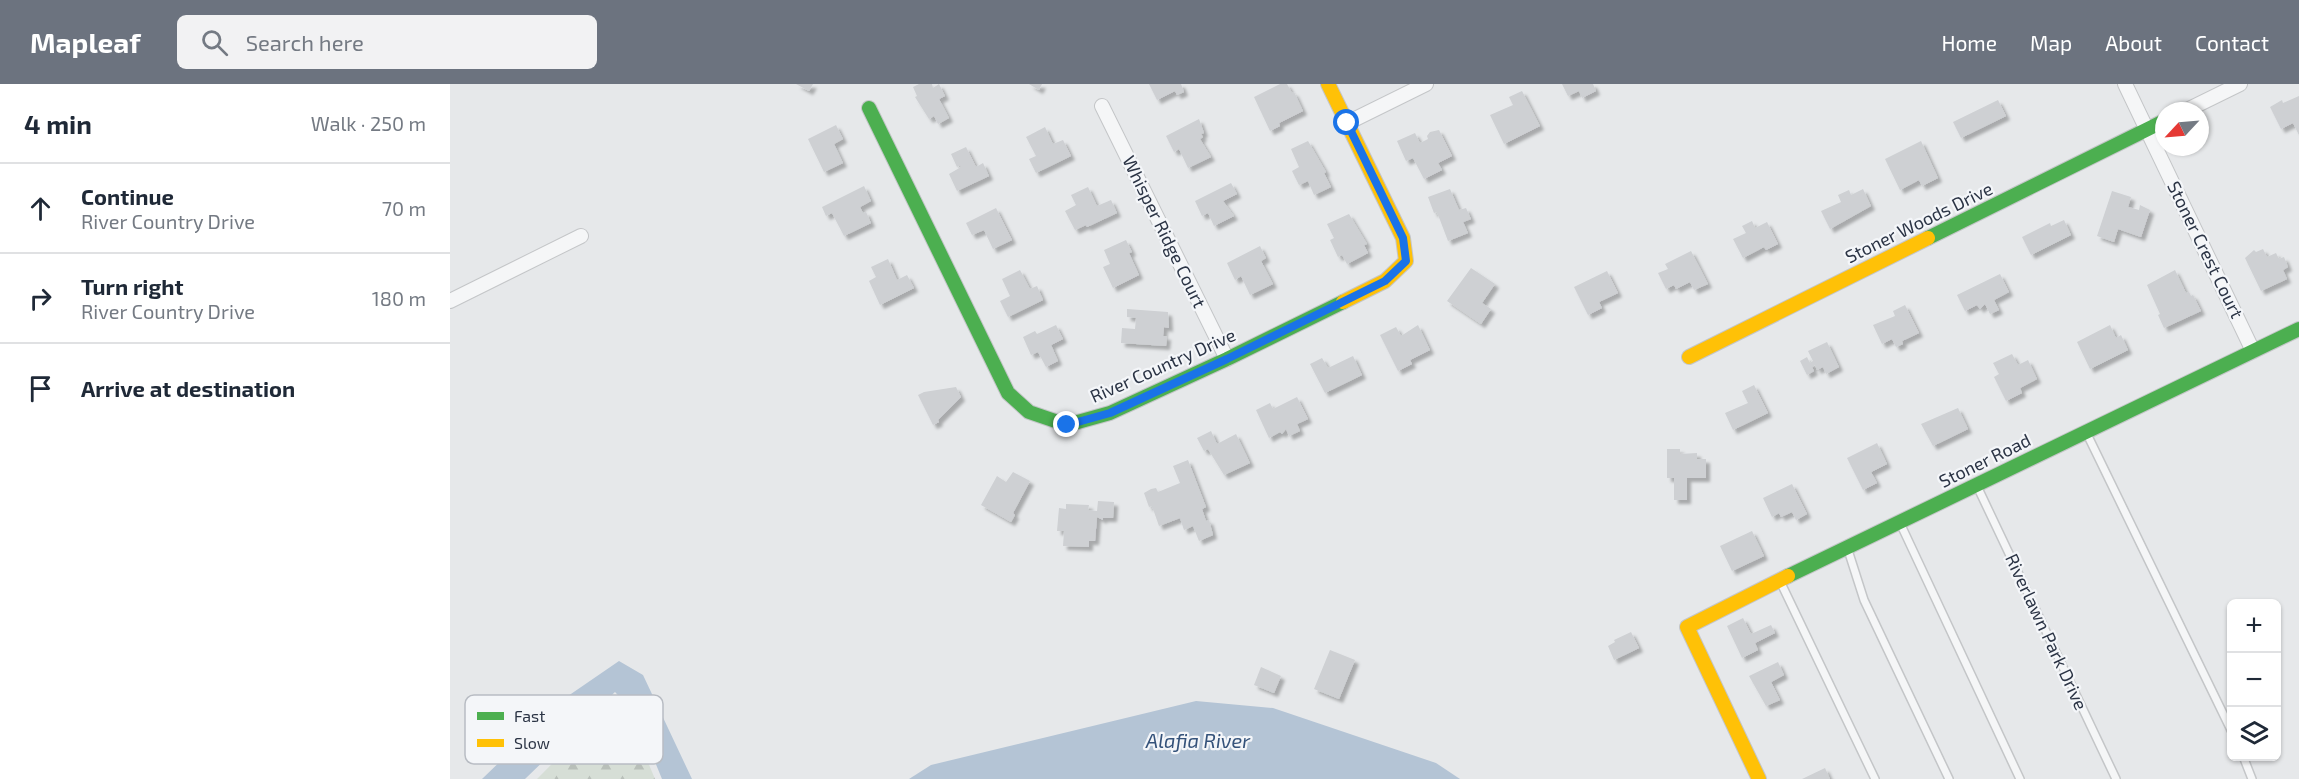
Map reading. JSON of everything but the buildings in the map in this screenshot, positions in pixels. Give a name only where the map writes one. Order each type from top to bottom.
[{"type":"street","name":"River Country Drive","points":[[869,108],[1008,393],[1029,412],[1067,425],[1110,413],[1227,359],[1385,281],[1406,261],[1403,238],[1328,84]]},
{"type":"street","points":[[1347,123],[1426,84]]},
{"type":"street","name":"Stoner Crest Court","points":[[2125,84],[2253,351]]},
{"type":"street","points":[[2203,102],[2240,84]]},
{"type":"street","name":"Whisper Ridge Court","points":[[1102,105],[1227,359]]},
{"type":"street","name":"Stoner Woods Drive","points":[[1689,357],[2155,126]]},
{"type":"street","points":[[450,301],[581,236]]},
{"type":"street","name":"Stoner Road","points":[[1759,779],[1687,627],[1779,580],[2299,329]]},
{"type":"lane","points":[[2086,432],[2227,722]]},
{"type":"lane","name":"Riverlawn Park Drive","points":[[1977,485],[2116,779]]},
{"type":"lane","points":[[1900,523],[2020,779]]},
{"type":"lane","points":[[1847,548],[1864,600],[1949,779]]},
{"type":"lane","points":[[1779,580],[1875,779]]},
{"type":"lane","points":[[2245,761],[2252,779]]},
{"type":"green space","points":[[552,764],[649,764],[655,779],[537,779]]},
{"type":"water","points":[[619,661],[643,675],[652,695],[618,695],[615,692],[612,695],[569,695]]},
{"type":"water","name":"Alafia River","points":[[1196,701],[1273,708],[1436,763],[1460,779],[909,779],[931,765]]},
{"type":"water","points":[[663,717],[692,779],[662,779],[656,764],[663,764]]},
{"type":"water","points":[[498,764],[541,764],[525,779],[482,779]]},
{"type":"traffic: fast","points":[[869,108],[1008,393],[1029,412],[1067,425],[1110,413],[1343,302]]},
{"type":"traffic: fast","points":[[1928,238],[2155,125]]},
{"type":"traffic: fast","points":[[1788,576],[2299,329]]},
{"type":"traffic: slow","points":[[1328,84],[1403,238],[1406,261],[1385,281],[1343,302]]},
{"type":"traffic: slow","points":[[1689,357],[1928,238]]},
{"type":"traffic: slow","points":[[1759,779],[1687,627],[1788,576]]},
{"type":"route","points":[[1067,425],[1110,413],[1227,359],[1385,281],[1406,261],[1403,238],[1347,123]]}]
